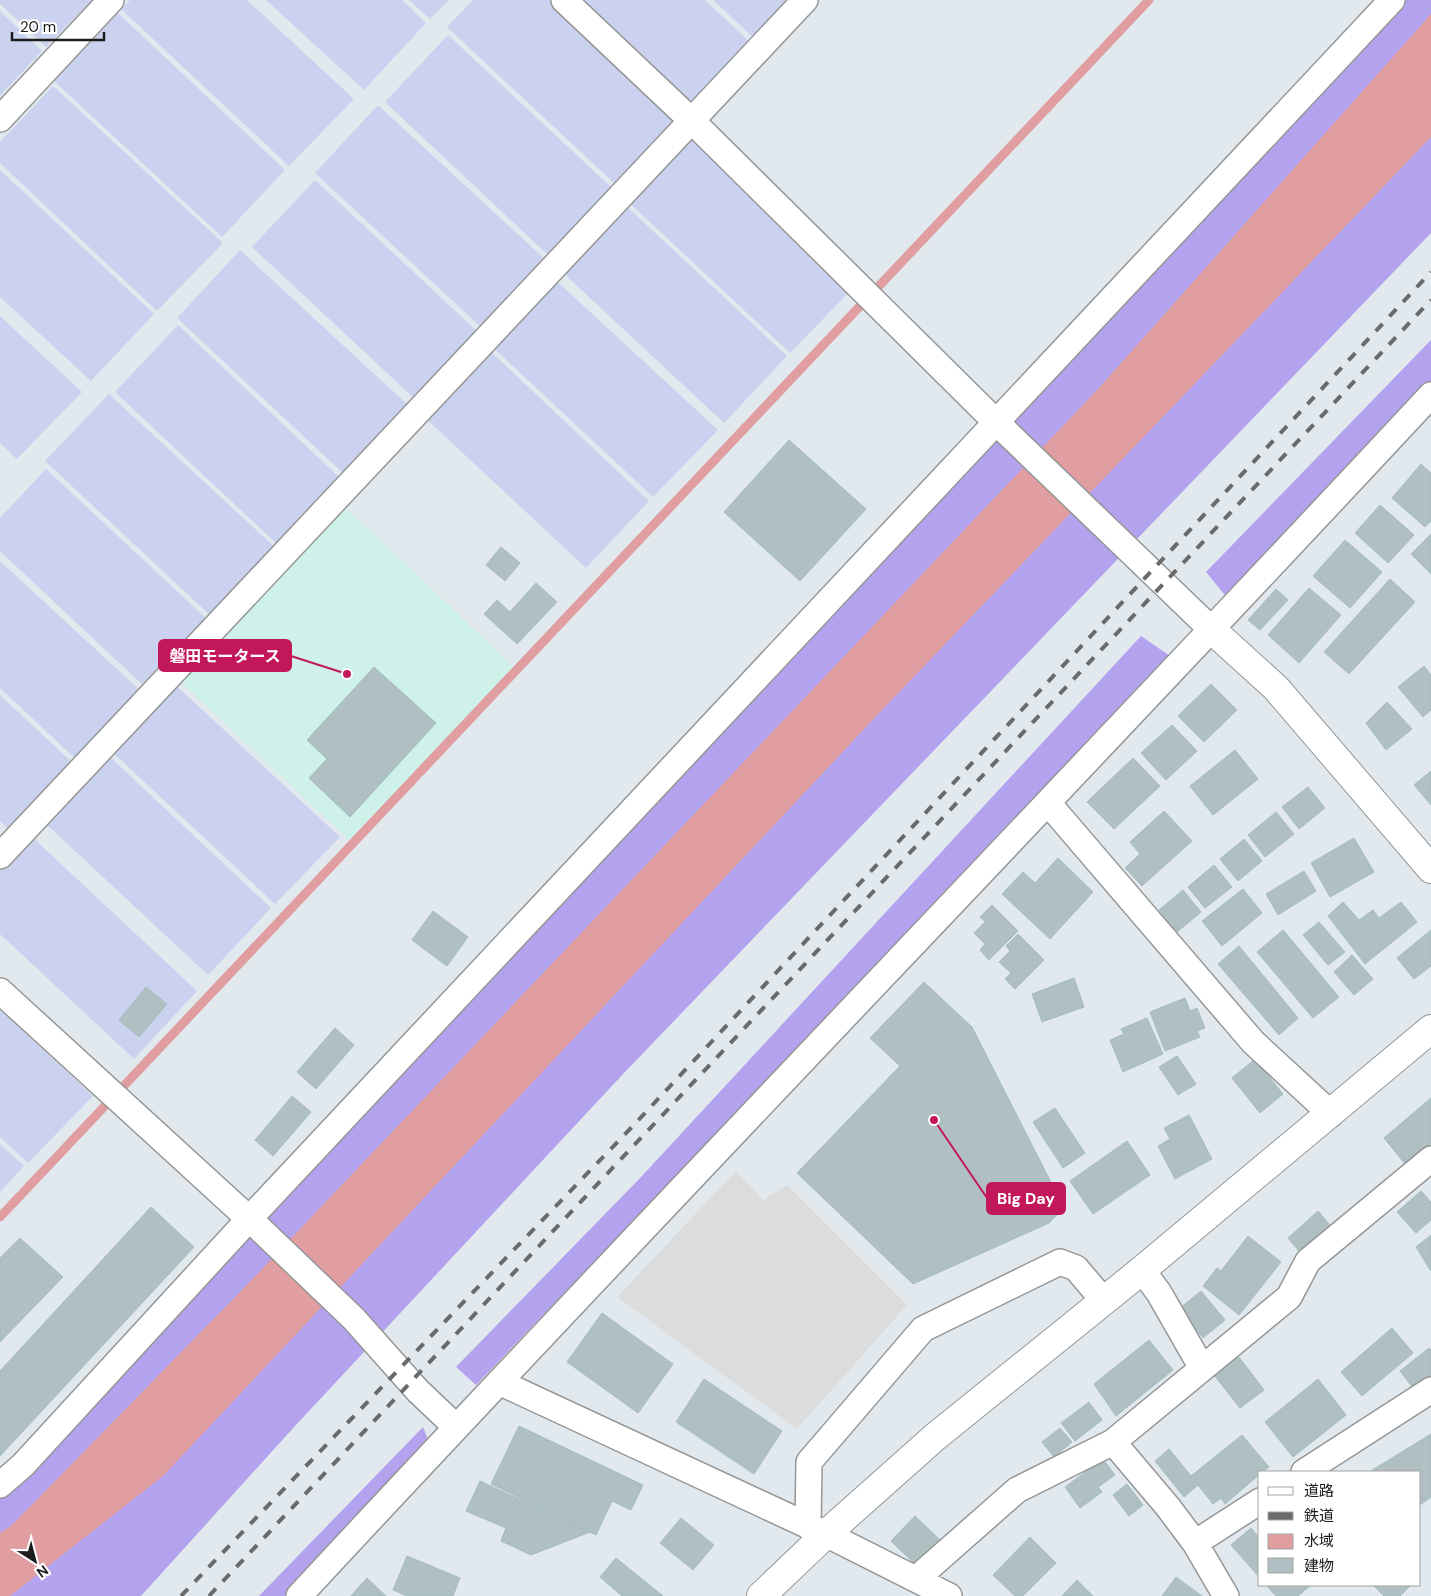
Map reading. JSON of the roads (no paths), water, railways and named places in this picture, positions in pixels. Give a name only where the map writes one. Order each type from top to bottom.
[{"type":"street","points":[[0,119],[111,0]]},
{"type":"street","points":[[564,0],[692,121],[1002,428],[1212,630],[1276,688],[1431,869]]},
{"type":"street","points":[[0,856],[806,0]]},
{"type":"street","points":[[0,1485],[24,1465],[254,1223],[1002,428],[1392,0]]},
{"type":"street","points":[[299,1596],[456,1427],[1212,630],[1431,395]]},
{"type":"street","points":[[1048,803],[1253,1042],[1331,1114]]},
{"type":"street","points":[[0,991],[254,1223],[354,1319],[418,1391],[456,1427]]},
{"type":"street","points":[[761,1596],[817,1530],[1142,1270],[1431,1029]]},
{"type":"street","points":[[916,1579],[1018,1490],[1113,1442],[1289,1297],[1308,1261],[1431,1159]]},
{"type":"street","points":[[817,1530],[809,1462],[923,1329],[1060,1262],[1076,1268],[1103,1300]]},
{"type":"street","points":[[1142,1270],[1159,1293],[1202,1368]]},
{"type":"street","points":[[500,1382],[817,1530],[949,1596]]},
{"type":"street","points":[[1306,1471],[1431,1390]]},
{"type":"street","points":[[1113,1442],[1195,1542],[1226,1596]]},
{"type":"street","points":[[1195,1542],[1258,1502]]},
{"type":"water","points":[[1431,14],[1431,137],[883,709],[163,1476],[10,1596],[0,1596],[0,1533],[11,1526],[242,1290],[1098,389]]},
{"type":"waterway","points":[[0,1217],[1149,0]]},
{"type":"railway","points":[[181,1596],[630,1129],[1431,272]]},
{"type":"railway","points":[[209,1596],[1431,300]]},
{"type":"place","name":"磐田モータース","points":[[347,674]]},
{"type":"place","name":"Big Day","points":[[934,1120]]}]
